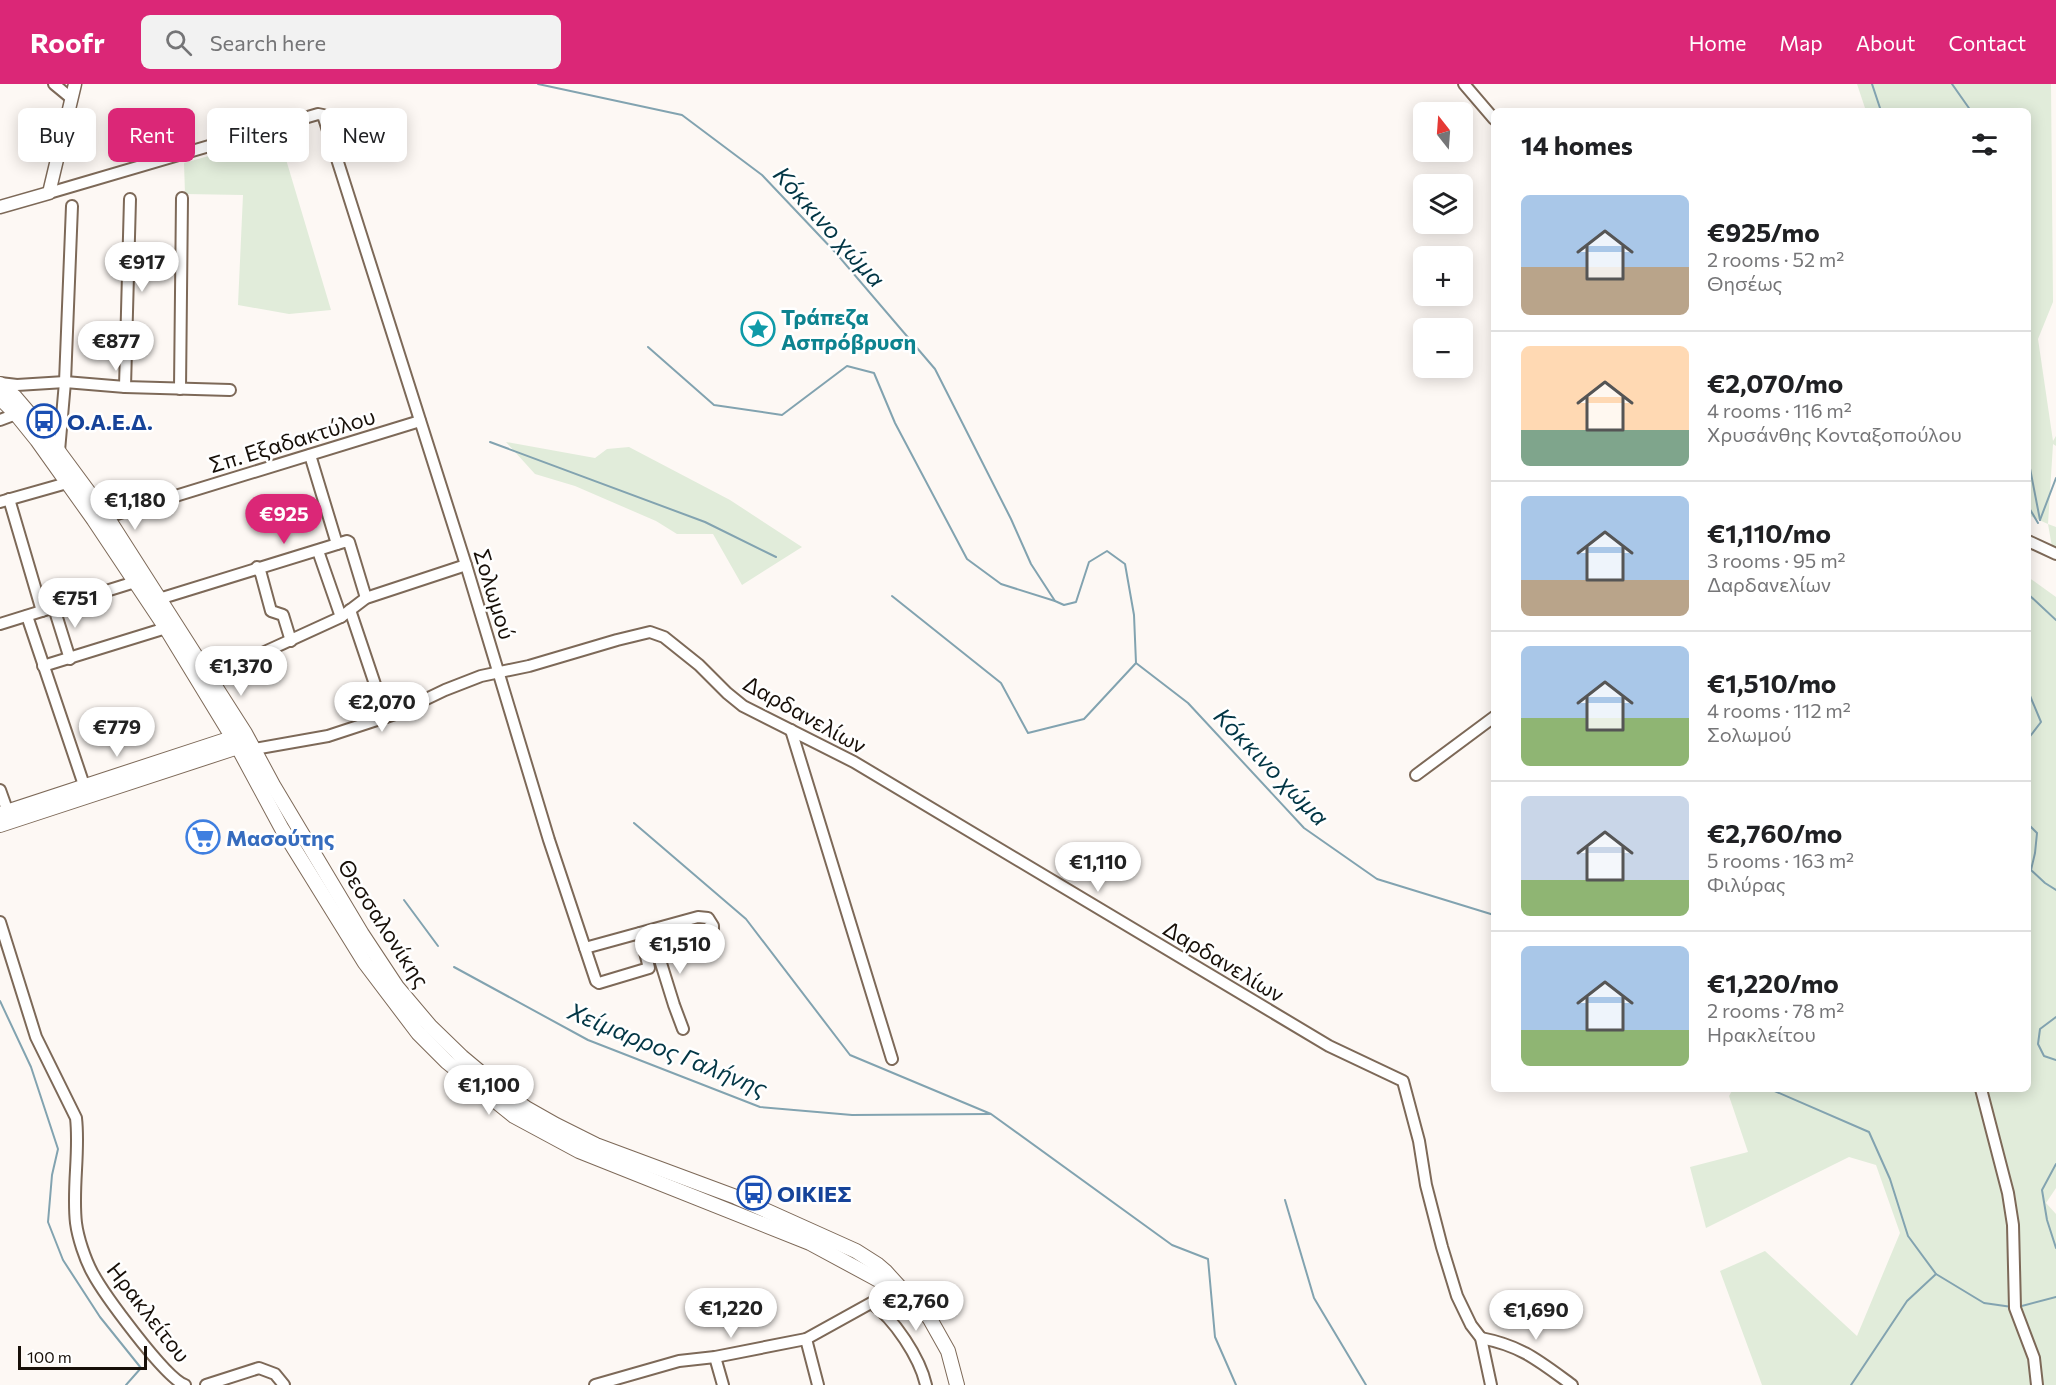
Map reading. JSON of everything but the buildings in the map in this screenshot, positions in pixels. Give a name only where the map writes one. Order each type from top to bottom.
[{"type":"main road","name":"Θεσσαλονίκης","points":[[0,384],[26,408],[107,517],[210,677],[282,829],[365,963],[418,1033],[447,1062],[514,1116],[579,1151],[810,1243],[905,1293],[920,1306],[940,1334],[948,1351],[957,1385]]},
{"type":"main road","name":"Θεσσαλονίκης","points":[[0,398],[37,440],[243,744]]},
{"type":"main road","points":[[5,818],[243,744]]},
{"type":"street","points":[[54,84],[71,98]]},
{"type":"street","points":[[0,207],[49,193],[75,84]]},
{"type":"street","points":[[1464,84],[1491,116]]},
{"type":"street","name":"Σολωμού","points":[[49,193],[318,114],[323,115],[466,565],[546,831],[597,983],[648,970],[650,967],[646,932]]},
{"type":"street","points":[[180,389],[182,198]]},
{"type":"street","points":[[125,387],[130,199]]},
{"type":"street","points":[[59,451],[65,382],[72,206]]},
{"type":"street","points":[[0,384],[65,382],[125,387],[230,390]]},
{"type":"street","points":[[0,420],[16,414]]},
{"type":"street","name":"Σπ. Εξαδακτύλου","points":[[107,517],[420,420]]},
{"type":"street","points":[[310,455],[337,544]]},
{"type":"street","points":[[42,611],[5,501],[67,483]]},
{"type":"street","points":[[159,598],[348,541],[366,598]]},
{"type":"street","points":[[2031,543],[2056,554]]},
{"type":"street","points":[[318,551],[341,617]]},
{"type":"street","points":[[210,677],[341,617],[366,598],[466,565]]},
{"type":"street","points":[[256,567],[261,574],[271,611],[283,615],[291,640]]},
{"type":"street","points":[[0,624],[135,582]]},
{"type":"street","points":[[54,608],[70,659]]},
{"type":"street","points":[[350,610],[386,717]]},
{"type":"street","points":[[27,616],[86,791]]},
{"type":"street","points":[[43,666],[166,628]]},
{"type":"street","name":"Δαρδανελίων","points":[[243,744],[318,738],[386,717],[461,683],[498,672],[650,632],[664,637],[699,665],[743,706],[854,762],[1329,1046],[1403,1081],[1419,1141],[1426,1185],[1457,1296],[1471,1325],[1481,1338],[1491,1385]]},
{"type":"street","points":[[1416,775],[1491,719]]},
{"type":"street","points":[[791,730],[892,1059]]},
{"type":"street","points":[[0,790],[5,818]]},
{"type":"street","points":[[585,948],[698,917],[708,918],[713,926],[713,934]]},
{"type":"street","name":"Ηρακλείτου","points":[[0,922],[36,1037],[76,1118],[76,1225],[92,1271],[145,1346],[166,1370],[185,1385]]},
{"type":"street","points":[[646,932],[683,1029]]},
{"type":"street","points":[[1982,1092],[2006,1183],[2013,1225],[2015,1308],[2034,1358],[2037,1385]]},
{"type":"street","points":[[595,1385],[679,1361],[715,1357],[806,1339],[871,1303],[883,1311],[907,1343],[926,1385]]},
{"type":"street","points":[[1481,1338],[1515,1346],[1537,1358],[1572,1385]]},
{"type":"street","points":[[806,1339],[818,1385]]},
{"type":"street","points":[[715,1357],[723,1385]]},
{"type":"street","name":"Ηρακλείτου","points":[[206,1385],[259,1368],[275,1374],[284,1385]]},
{"type":"green space","points":[[1857,84],[2051,84],[2053,302],[2038,339],[2053,441],[2056,436],[2056,446],[2053,444],[2048,524],[2031,516],[2031,108],[1865,108]]},
{"type":"green space","points":[[207,156],[207,162],[287,162],[331,310],[289,314],[238,305],[243,195],[185,194],[184,163],[195,162],[195,160]]},
{"type":"green space","points":[[506,442],[595,458],[607,449],[629,447],[730,500],[802,547],[742,585],[713,534],[677,534],[656,521],[575,486],[535,474]]},
{"type":"green space","points":[[2048,524],[2056,527],[2056,549],[2052,547]]},
{"type":"green space","points":[[2031,579],[2056,597],[2056,1188],[2046,1203],[2056,1214],[2056,1385],[1762,1385],[1720,1271],[1765,1251],[1857,1336],[1900,1233],[1876,1165],[1849,1157],[1706,1228],[1690,1167],[1748,1152],[1729,1096],[1731,1092],[2031,1092]]},
{"type":"waterway","name":"Κόκκινο χώμα","points":[[538,84],[682,115],[762,175],[835,252],[935,369],[1011,519],[1031,564],[1055,601],[1064,605],[1076,602],[1089,562],[1107,551],[1125,564],[1134,615],[1136,663],[1188,703],[1304,828],[1377,879],[1491,914]]},
{"type":"waterway","points":[[1872,84],[1880,108]]},
{"type":"waterway","points":[[1952,84],[1969,108]]},
{"type":"waterway","name":"Κόκκινο χώμα","points":[[648,347],[714,405],[782,415],[847,366],[874,373],[895,423],[967,559],[1001,584],[1055,601]]},
{"type":"waterway","name":"Κόκκινο χώμα","points":[[490,442],[705,522],[776,557]]},
{"type":"waterway","points":[[2031,474],[2040,520]]},
{"type":"waterway","points":[[2040,520],[2056,478]]},
{"type":"waterway","points":[[2031,511],[2038,523]]},
{"type":"waterway","name":"Κόκκινο χώμα","points":[[892,596],[1001,683],[1028,733],[1084,719],[1136,663]]},
{"type":"waterway","points":[[2031,597],[2056,620]]},
{"type":"waterway","points":[[2031,698],[2041,722],[2031,735]]},
{"type":"waterway","name":"Χείμαρρος Γαλήνης","points":[[634,823],[746,919],[850,1055],[991,1114],[1172,1245],[1208,1259],[1215,1337],[1236,1385]]},
{"type":"waterway","points":[[2031,827],[2037,833],[2031,870]]},
{"type":"waterway","points":[[2031,870],[2056,890]]},
{"type":"waterway","points":[[404,900],[438,946]]},
{"type":"waterway","name":"Χείμαρρος Γαλήνης","points":[[454,967],[588,1040],[760,1107],[852,1115],[990,1114]]},
{"type":"waterway","points":[[0,1001],[31,1067],[58,1149],[52,1175],[48,1222],[63,1260],[100,1317],[141,1368],[126,1385]]},
{"type":"waterway","points":[[2056,1017],[2040,1029],[2038,1044],[2044,1056],[2056,1060]]},
{"type":"waterway","name":"Κόκκινο χώμα","points":[[1777,1092],[1869,1132],[1890,1179],[1908,1236],[1936,1274],[1984,1303],[2012,1307]]},
{"type":"waterway","points":[[2056,1164],[2042,1190],[2047,1220],[2056,1248]]},
{"type":"waterway","points":[[1285,1200],[1314,1298],[1366,1385]]},
{"type":"waterway","name":"Κόκκινο χώμα","points":[[1851,1385],[1907,1301],[1936,1274]]},
{"type":"waterway","name":"Κόκκινο χώμα","points":[[2018,1307],[2056,1297]]},
{"type":"place","name":"Τράπεζα Ασπρόβρυση","points":[[758,329]]},
{"type":"place","name":"Ο.Α.Ε.Δ.","points":[[44,421]]},
{"type":"place","name":"Μασούτης","points":[[203,837]]},
{"type":"place","name":"ΟΙΚΙΕΣ","points":[[754,1193]]}]
